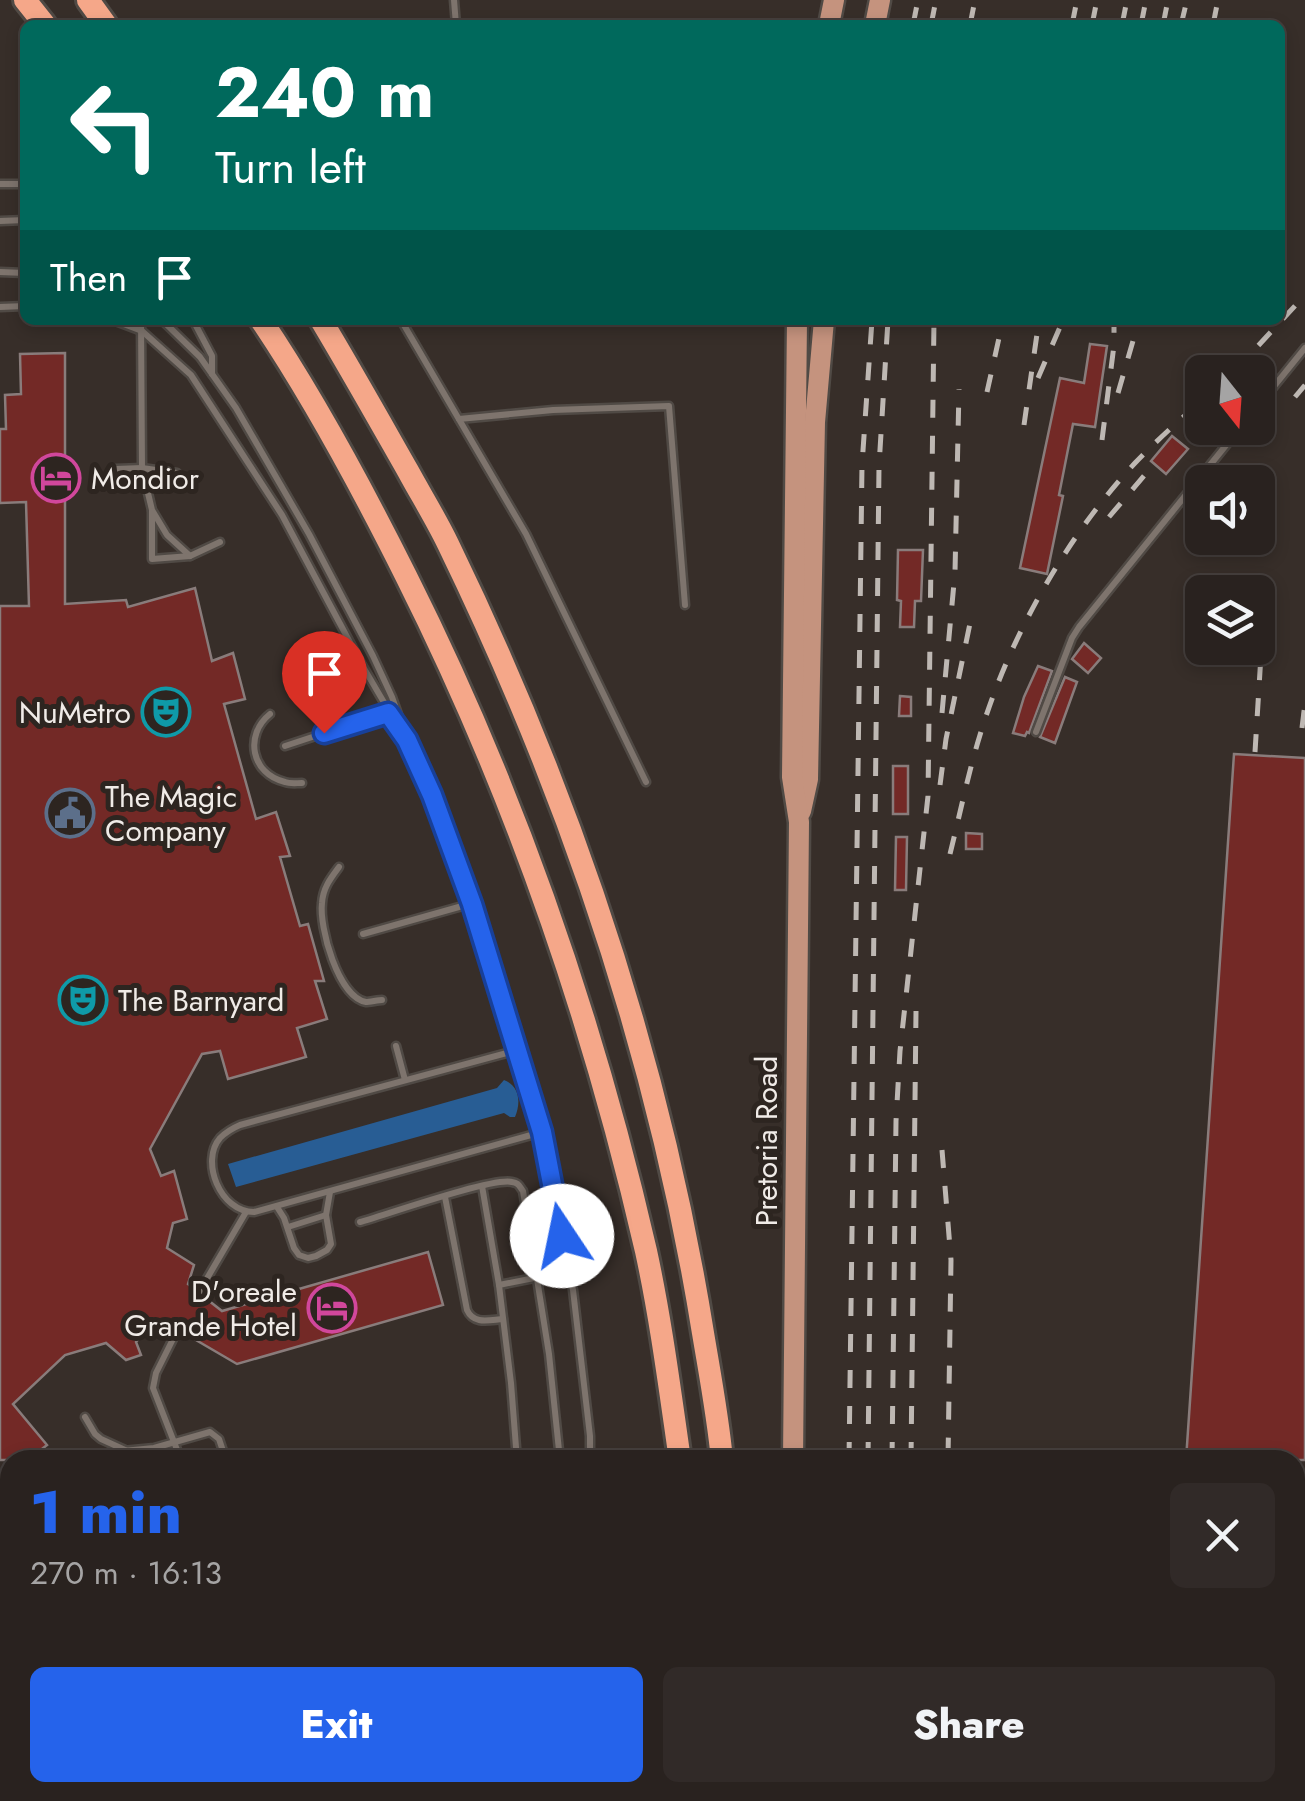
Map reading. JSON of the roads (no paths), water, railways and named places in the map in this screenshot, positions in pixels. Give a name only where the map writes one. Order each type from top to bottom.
[{"type":"highway","points":[[25,0],[41,20]]},
{"type":"highway","points":[[264,325],[364,491],[434,630],[531,858],[583,1012],[647,1254],[678,1450]]},
{"type":"highway","points":[[324,325],[446,541],[512,682],[562,810],[610,948],[677,1194],[720,1450]]},
{"type":"main road","name":"Pretoria Road","points":[[793,1450],[799,822],[792,777],[797,325]]},
{"type":"main road","name":"Pretoria Road","points":[[799,822],[808,779],[815,422],[824,325]]},
{"type":"lane","points":[[126,325],[142,331],[191,375],[253,467],[393,711],[432,795],[472,904],[542,1132],[569,1270],[590,1450]]},
{"type":"lane","points":[[141,325],[142,468],[152,510],[152,559],[190,556],[220,542]]},
{"type":"lane","points":[[167,325],[200,357],[246,425],[373,656],[393,711]]},
{"type":"lane","points":[[196,325],[212,356],[212,374]]},
{"type":"lane","points":[[404,325],[526,534],[646,782]]},
{"type":"lane","points":[[1275,385],[1305,348]]},
{"type":"lane","points":[[460,420],[554,410],[670,406],[685,605]]},
{"type":"lane","points":[[1036,732],[1079,627],[1226,445]]},
{"type":"lane","points":[[116,469],[177,472]]},
{"type":"lane","points":[[152,510],[167,536],[190,556]]},
{"type":"lane","points":[[285,746],[393,711]]},
{"type":"lane","points":[[270,714],[256,730],[252,746],[256,758],[269,774],[284,782],[302,783]]},
{"type":"lane","points":[[339,867],[326,884],[321,907],[332,958],[352,993],[368,1002],[382,1000]]},
{"type":"lane","points":[[363,934],[472,904]]},
{"type":"lane","points":[[396,1046],[406,1080]]},
{"type":"lane","points":[[518,1050],[240,1125],[221,1137],[214,1151],[215,1180],[225,1200],[246,1212],[277,1207],[542,1132]]},
{"type":"lane","points":[[360,1222],[482,1186],[514,1182],[523,1191],[549,1354],[559,1450]]},
{"type":"lane","points":[[482,1186],[499,1284],[516,1450]]},
{"type":"lane","points":[[277,1207],[299,1255],[316,1256],[331,1244],[326,1215],[330,1192]]},
{"type":"lane","points":[[445,1197],[467,1310],[475,1320],[503,1319]]},
{"type":"lane","points":[[198,1292],[246,1212]]},
{"type":"lane","points":[[288,1227],[326,1215]]},
{"type":"lane","points":[[499,1284],[569,1270]]},
{"type":"lane","points":[[177,1450],[154,1383],[178,1329]]},
{"type":"lane","points":[[86,1418],[94,1434],[121,1450]]},
{"type":"lane","points":[[133,1450],[154,1448],[204,1432],[219,1439],[223,1450]]},
{"type":"water","points":[[504,1080],[518,1096],[515,1117],[504,1113],[236,1187],[228,1164],[497,1088]]},
{"type":"railway","points":[[914,20],[918,0]]},
{"type":"railway","points":[[932,20],[936,0]]},
{"type":"railway","points":[[971,20],[975,0]]},
{"type":"railway","points":[[1073,20],[1077,0]]},
{"type":"railway","points":[[1093,20],[1097,0]]},
{"type":"railway","points":[[1123,20],[1127,0]]},
{"type":"railway","points":[[1142,20],[1146,0]]},
{"type":"railway","points":[[1164,20],[1168,0]]},
{"type":"railway","points":[[1182,20],[1187,0]]},
{"type":"railway","points":[[1214,20],[1218,0]]},
{"type":"railway","points":[[1285,317],[1305,295]]},
{"type":"railway","points":[[849,1450],[862,465],[872,325]]},
{"type":"railway","points":[[868,1450],[879,466],[888,325]]},
{"type":"railway","points":[[892,1450],[896,1121],[928,796],[934,325]]},
{"type":"railway","points":[[987,392],[1002,325]]},
{"type":"railway","points":[[1024,425],[1038,325]]},
{"type":"railway","points":[[1038,378],[1061,325]]},
{"type":"railway","points":[[1102,440],[1114,325]]},
{"type":"railway","points":[[1118,393],[1138,325]]},
{"type":"railway","points":[[1250,355],[1277,325]]},
{"type":"railway","points":[[1295,397],[1305,385]]},
{"type":"railway","points":[[942,713],[955,572],[959,389]]},
{"type":"railway","points":[[950,854],[992,698],[1042,590],[1110,492],[1185,416]]},
{"type":"railway","points":[[1109,517],[1154,464]]},
{"type":"railway","points":[[1255,752],[1266,574]]},
{"type":"railway","points":[[940,785],[973,609]]},
{"type":"railway","points":[[1302,728],[1305,703]]},
{"type":"railway","points":[[911,1450],[916,1011]]},
{"type":"railway","points":[[942,1150],[951,1260],[948,1450]]},
{"type":"place","name":"Mondior","points":[[56,478]]},
{"type":"place","name":"NuMetro","points":[[166,712]]},
{"type":"place","name":"The Magic Company","points":[[70,813]]},
{"type":"place","name":"The Barnyard","points":[[83,1000]]},
{"type":"place","name":"D'oreale Grande Hotel","points":[[332,1308]]}]
